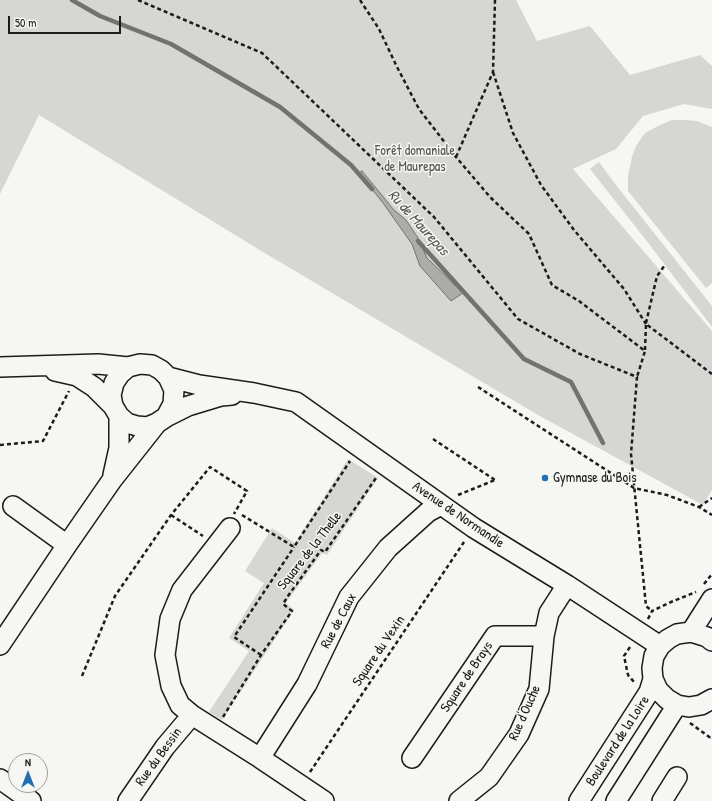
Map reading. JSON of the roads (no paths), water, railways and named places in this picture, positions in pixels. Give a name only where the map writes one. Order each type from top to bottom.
[{"type":"street","name":"Avenue de Normandie","points":[[5,367],[98,364],[128,367],[140,364],[152,365],[161,370],[168,377],[199,385],[254,393],[296,402],[474,528],[567,585],[660,646]]},
{"type":"street","name":"Avenue de Normandie","points":[[5,367],[60,372],[77,376],[94,387],[127,423],[137,426],[147,427],[188,406],[221,396],[254,393]]},
{"type":"street","points":[[112,480],[119,448],[116,411],[111,395],[114,383],[120,374],[128,367]]},
{"type":"street","points":[[0,645],[66,545],[112,480],[162,420],[173,404],[174,390],[168,377]]},
{"type":"street","name":"Rue de Caux","points":[[260,758],[307,684],[349,597],[388,548],[428,512],[441,505]]},
{"type":"street","points":[[13,506],[66,545]]},
{"type":"street","points":[[233,519],[217,545],[182,590],[170,619],[165,655],[171,686],[180,705],[192,715],[216,729],[324,801]]},
{"type":"street","name":"Rue d'Ouche","points":[[459,801],[489,777],[519,734],[539,689],[544,636],[549,613],[567,585]]},
{"type":"street","points":[[691,632],[706,594]]},
{"type":"street","points":[[712,641],[707,637],[691,632],[677,634],[668,639],[660,646],[654,656],[652,668],[645,682],[658,690],[666,699],[678,705],[689,707],[701,705],[712,699]]},
{"type":"street","name":"Square de Brays","points":[[412,758],[495,636],[544,636]]},
{"type":"street","name":"Boulevard de la Loire","points":[[579,801],[649,692],[645,682]]},
{"type":"street","points":[[616,801],[678,705]]},
{"type":"street","name":"Rue du Bessin","points":[[128,801],[165,747],[192,715]]},
{"type":"street","points":[[662,801],[678,777]]},
{"type":"street","points":[[2,786],[31,801]]},
{"type":"waterway","name":"Ru de Maurepas","points":[[72,0],[100,16],[171,44],[280,107],[351,165],[372,189]]},
{"type":"waterway","name":"Ru de Maurepas","points":[[418,241],[524,359],[571,382],[603,443]]},
{"type":"place","name":"Gymnase du Bois","points":[[545,478]]},
{"type":"park label","name":"Forêt domaniale de Maurepas","points":[[415,160]]}]
